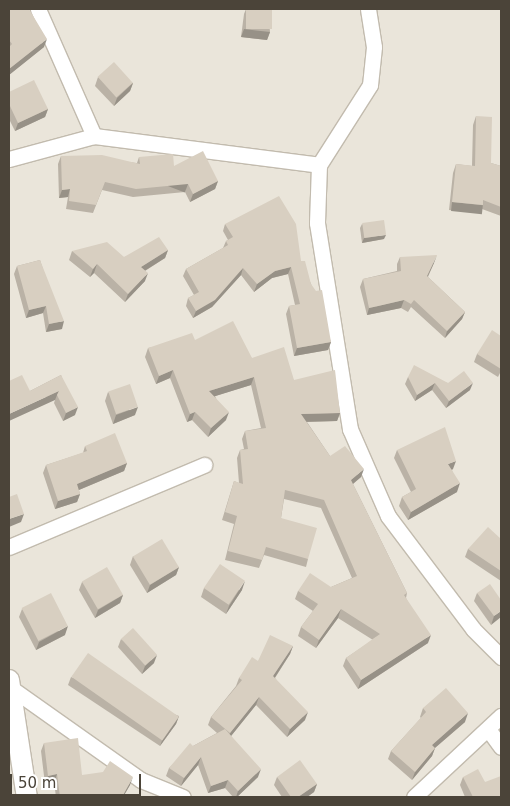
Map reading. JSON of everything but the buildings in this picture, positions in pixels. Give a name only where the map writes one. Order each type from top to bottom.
[{"type":"street","points":[[38,9],[94,136]]},
{"type":"street","points":[[368,9],[374,47],[370,85],[319,165],[317,224],[350,429],[388,516],[473,629],[501,657]]},
{"type":"street","points":[[9,159],[94,136],[319,165]]},
{"type":"street","points":[[9,547],[204,465]]},
{"type":"street","points":[[10,684],[27,797]]},
{"type":"street","points":[[10,684],[142,780],[183,797]]},
{"type":"street","points":[[414,797],[501,716]]},
{"type":"street","points":[[488,729],[501,748]]},
{"type":"shaded area","points":[[9,9],[501,9],[501,797],[9,797]]}]
